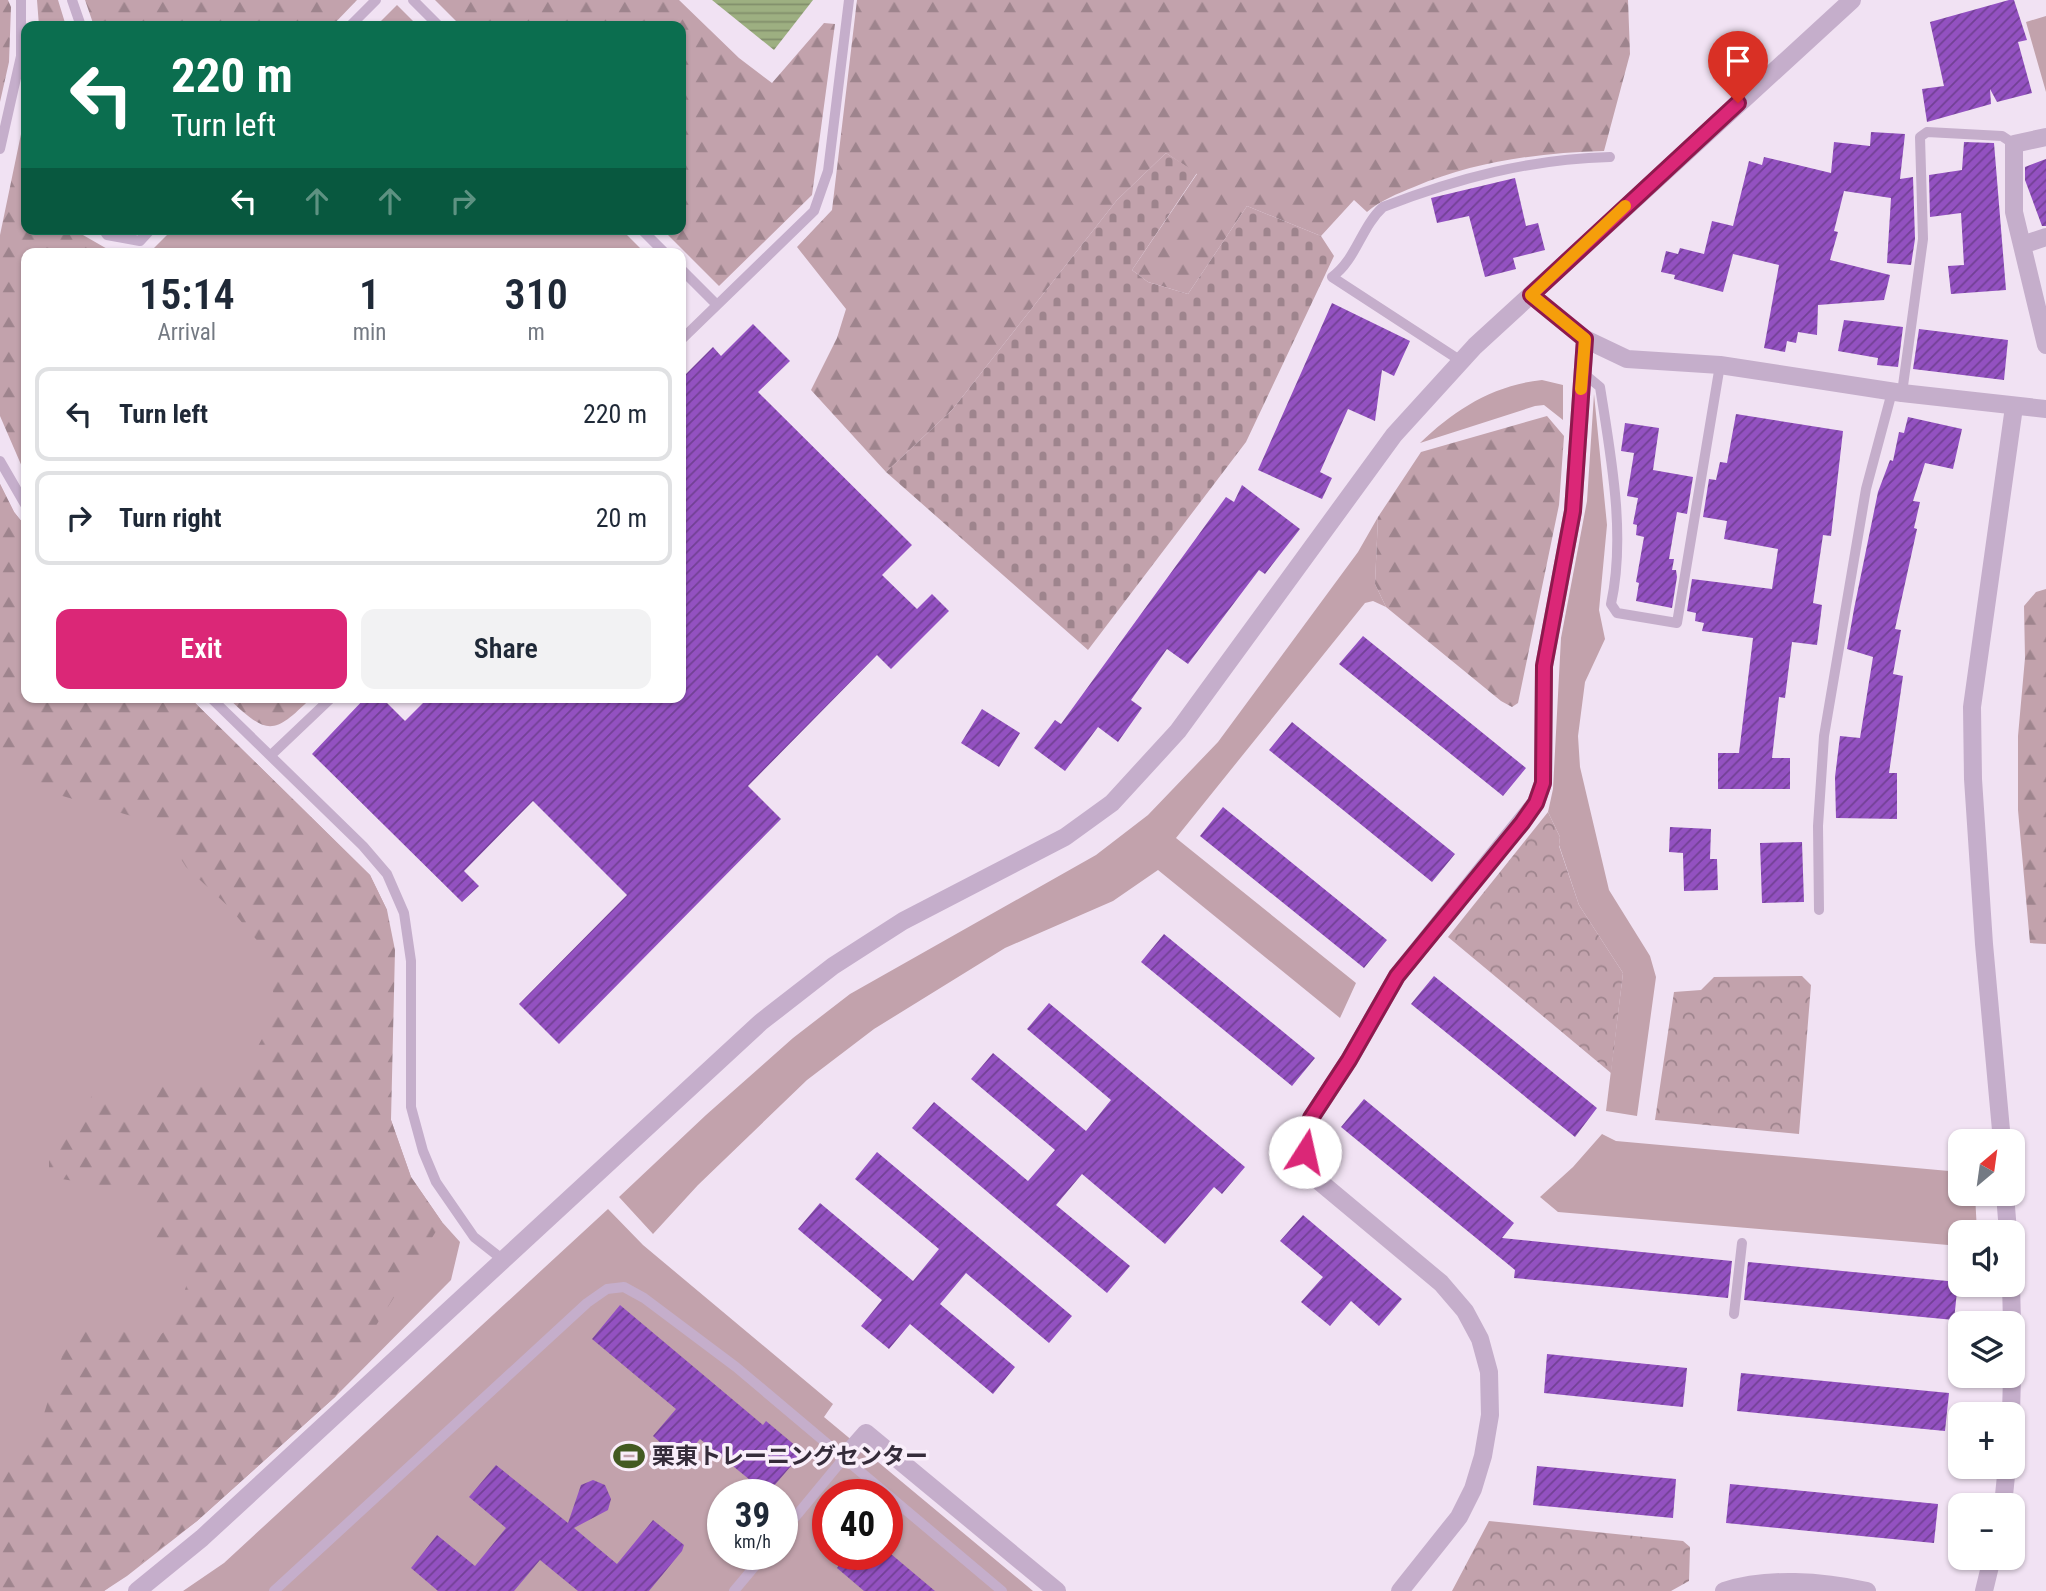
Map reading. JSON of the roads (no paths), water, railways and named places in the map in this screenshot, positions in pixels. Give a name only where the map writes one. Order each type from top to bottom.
[{"type":"street","points":[[137,1591],[202,1538],[761,1022],[833,966],[903,921],[1065,836],[1112,803],[1178,731],[1394,435],[1461,361],[1852,0]]},
{"type":"street","points":[[2046,137],[2014,144],[2014,212],[2046,345]]},
{"type":"street","points":[[2022,246],[2046,237]]},
{"type":"street","points":[[1531,295],[1585,339],[1627,359],[1720,365],[1897,393],[2046,409]]},
{"type":"street","points":[[1400,1591],[1459,1517],[1473,1489],[1483,1456],[1490,1415],[1489,1372],[1480,1339],[1465,1311],[1441,1283],[1320,1182],[1305,1152],[1305,1136],[1311,1118],[1349,1060],[1397,976],[1536,803],[1543,783],[1544,666],[1573,511],[1585,339]]},
{"type":"street","points":[[2001,1129],[1983,930],[1972,707],[2014,407]]},
{"type":"street","points":[[844,1458],[866,1433],[1057,1591]]},
{"type":"street","points":[[1984,1591],[1989,1570]]},
{"type":"street","points":[[1724,1591],[1775,1583],[1816,1583],[1867,1591]]},
{"type":"lane","points":[[0,149],[21,56],[21,0]]},
{"type":"lane","points":[[72,0],[79,21]]},
{"type":"lane","points":[[355,21],[376,0]]},
{"type":"lane","points":[[413,0],[434,21]]},
{"type":"lane","points":[[686,335],[814,211],[828,170],[849,0]]},
{"type":"lane","points":[[1819,910],[1818,826],[1824,736],[1866,489],[1897,393],[1923,239],[1920,137],[1927,132],[2002,136],[2014,144]]},
{"type":"lane","points":[[1461,361],[1332,277],[1343,269],[1371,218],[1383,207],[1490,170],[1570,158],[1610,157]]},
{"type":"lane","points":[[107,235],[140,241],[146,235]]},
{"type":"lane","points":[[647,235],[660,248]]},
{"type":"lane","points":[[686,274],[716,304]]},
{"type":"lane","points":[[1582,372],[1600,387],[1605,419],[1618,551],[1611,604],[1617,613],[1677,623],[1720,365]]},
{"type":"lane","points":[[0,461],[21,497]]},
{"type":"lane","points":[[216,703],[271,754],[387,874],[404,913],[411,961],[411,1107],[423,1151],[436,1182],[474,1237],[502,1259]]},
{"type":"lane","points":[[271,754],[326,703]]},
{"type":"lane","points":[[1734,1314],[1742,1243]]},
{"type":"lane","points":[[274,1591],[587,1303],[607,1289],[624,1287],[644,1298],[736,1367],[1002,1591]]},
{"type":"lane","points":[[798,1514],[844,1458]]},
{"type":"lane","points":[[734,1591],[752,1570]]},
{"type":"place","name":"栗東トレーニングセンター","points":[[629,1456]]}]
